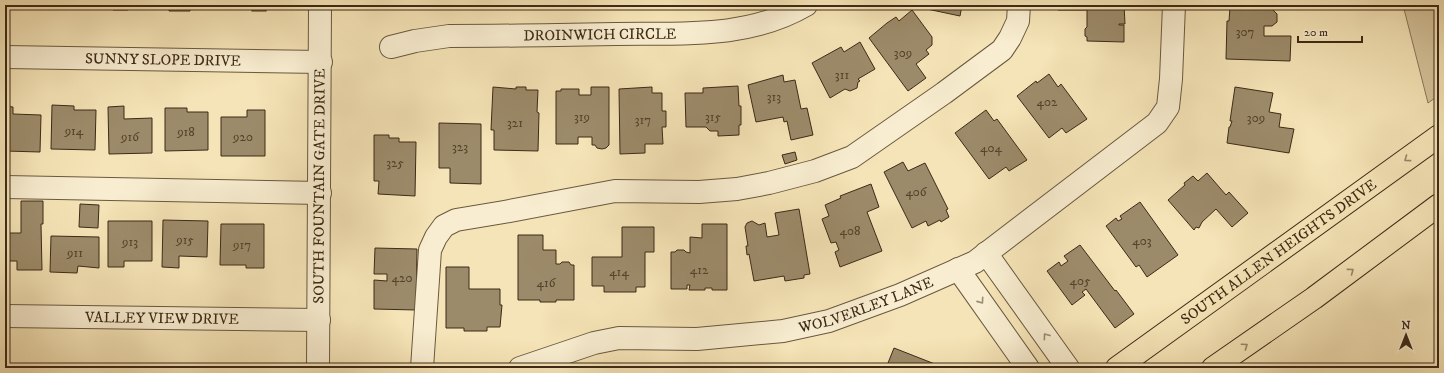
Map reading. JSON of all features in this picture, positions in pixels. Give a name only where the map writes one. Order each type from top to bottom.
[{"type":"main road","name":"SOUTH ALLEN HEIGHTS DRIVE","points":[[1117,368],[1439,136]]},
{"type":"main road","points":[[1213,368],[1314,298],[1439,205]]},
{"type":"street","name":"SOUTH FOUNTAIN GATE DRIVE","points":[[318,368],[321,62],[320,5]]},
{"type":"street","name":"DROINWICH CIRCLE","points":[[391,47],[415,41],[449,36],[716,32],[762,24],[782,17],[806,5]]},
{"type":"street","points":[[422,368],[430,250],[436,237],[444,226],[456,220],[615,190],[699,192],[737,189],[769,183],[822,168],[852,157],[944,93],[1002,50],[1010,38],[1018,21],[1019,5]]},
{"type":"street","name":"WOLVERLEY LANE","points":[[520,368],[594,343],[619,338],[697,339],[783,331],[829,321],[900,295],[975,262],[1158,123],[1168,107],[1171,86],[1174,5]]},
{"type":"street","name":"SUNNY SLOPE DRIVE","points":[[5,57],[321,62]]},
{"type":"street","points":[[5,188],[320,193]]},
{"type":"street","points":[[986,254],[1068,368]]},
{"type":"street","points":[[958,269],[1028,368]]},
{"type":"street","name":"VALLEY VIEW DRIVE","points":[[5,316],[319,320]]},
{"type":"shaded area","points":[[1403,5],[1439,5],[1439,95],[1428,103]]},
{"type":"building","points":[[5,5],[25,5],[25,9],[5,9]]},
{"type":"building","points":[[57,5],[75,5],[75,9],[57,9]]},
{"type":"building","points":[[113,5],[129,5],[128,10],[113,10]]},
{"type":"building","points":[[169,5],[212,5],[212,7],[190,7],[190,11],[169,11]]},
{"type":"building","points":[[252,5],[266,5],[266,11],[252,11]]},
{"type":"building","points":[[928,5],[962,5],[960,16],[927,9]]},
{"type":"building","points":[[1058,5],[1124,5],[1125,24],[1119,25],[1124,25],[1124,42],[1087,41],[1085,29],[1087,27],[1087,10],[1058,10]]},
{"type":"building","points":[[1230,7],[1272,9],[1277,14],[1277,22],[1272,26],[1264,26],[1264,36],[1291,36],[1290,61],[1226,59],[1227,21],[1229,21]]},
{"type":"building","points":[[912,10],[932,37],[932,45],[926,50],[929,54],[916,64],[926,78],[908,91],[869,38],[896,17],[899,21]]},
{"type":"building","points":[[860,42],[875,69],[858,79],[860,81],[858,82],[857,88],[850,91],[845,89],[830,98],[812,63],[841,47],[844,52]]},
{"type":"building","points":[[1049,74],[1058,87],[1061,84],[1087,119],[1066,133],[1062,128],[1049,138],[1017,96],[1036,81],[1037,83]]},
{"type":"building","points":[[783,75],[784,82],[795,80],[801,109],[807,108],[813,135],[791,140],[787,121],[784,122],[783,117],[756,122],[748,85]]},
{"type":"building","points":[[738,86],[739,106],[741,106],[741,125],[739,125],[739,135],[718,136],[718,131],[710,131],[706,127],[686,127],[685,93],[703,93],[703,88]]},
{"type":"building","points":[[493,87],[516,89],[516,87],[526,87],[526,90],[538,90],[538,151],[494,150],[494,130],[491,130]]},
{"type":"building","points":[[591,87],[609,87],[609,145],[602,149],[597,148],[595,145],[592,145],[592,137],[578,137],[578,144],[556,144],[556,91],[561,91],[561,89],[579,89],[579,95],[591,95]]},
{"type":"building","points":[[652,87],[652,93],[662,93],[662,111],[666,111],[666,127],[662,127],[663,144],[645,144],[645,153],[620,154],[619,89]]},
{"type":"building","points":[[1235,87],[1273,93],[1269,112],[1281,114],[1279,127],[1294,129],[1289,153],[1227,143],[1229,127],[1232,121],[1230,121]]},
{"type":"building","points":[[52,105],[74,106],[74,110],[96,110],[95,150],[51,149]]},
{"type":"building","points":[[5,106],[13,107],[13,114],[41,115],[40,152],[5,151]]},
{"type":"building","points":[[124,106],[124,119],[152,118],[152,153],[109,154],[108,107]]},
{"type":"building","points":[[165,108],[187,108],[187,112],[208,112],[208,150],[165,151]]},
{"type":"building","points":[[247,110],[265,110],[265,156],[221,156],[221,117],[247,117]]},
{"type":"building","points":[[986,110],[994,121],[997,119],[1027,160],[1009,171],[1006,167],[989,179],[955,133]]},
{"type":"building","points":[[439,123],[481,124],[481,184],[450,183],[450,168],[439,168]]},
{"type":"building","points":[[374,135],[389,135],[389,138],[399,138],[399,142],[416,142],[415,196],[378,194],[379,181],[374,181]]},
{"type":"building","points":[[795,152],[797,160],[785,164],[782,155]]},
{"type":"building","points":[[903,162],[908,171],[925,163],[948,209],[946,210],[949,217],[941,222],[940,220],[928,226],[926,221],[912,228],[884,172]]},
{"type":"building","points":[[1207,173],[1226,195],[1229,192],[1248,213],[1232,227],[1216,209],[1202,222],[1199,228],[1196,227],[1194,230],[1168,200],[1193,176],[1198,181]]},
{"type":"building","points":[[871,184],[879,207],[867,212],[882,251],[840,267],[835,252],[839,250],[836,242],[831,243],[822,219],[829,216],[825,205],[841,198],[840,196]]},
{"type":"building","points":[[21,201],[43,201],[43,224],[41,224],[42,270],[17,270],[17,261],[5,261],[5,233],[21,233]]},
{"type":"building","points":[[1140,202],[1178,255],[1147,277],[1139,265],[1136,267],[1106,226],[1116,218],[1118,221],[1122,219],[1120,216]]},
{"type":"building","points":[[80,204],[99,205],[98,228],[79,227]]},
{"type":"building","points":[[799,209],[810,274],[804,275],[804,278],[785,281],[784,276],[754,281],[749,254],[747,255],[746,246],[748,246],[745,227],[747,223],[752,221],[759,225],[765,223],[767,237],[779,235],[775,213]]},
{"type":"building","points":[[163,220],[208,221],[207,257],[179,256],[179,268],[162,267]]},
{"type":"building","points":[[108,221],[152,221],[152,261],[124,261],[124,267],[108,267]]},
{"type":"building","points":[[221,224],[264,224],[264,268],[246,268],[246,265],[220,265]]},
{"type":"building","points":[[702,224],[727,224],[727,290],[712,290],[712,288],[705,288],[705,290],[689,290],[690,285],[687,285],[687,289],[671,289],[671,252],[684,250],[690,253],[690,237],[702,238]]},
{"type":"building","points":[[622,227],[654,227],[654,252],[645,252],[645,287],[636,287],[636,292],[604,292],[604,286],[592,286],[592,257],[622,257]]},
{"type":"building","points":[[518,235],[543,235],[543,250],[556,250],[556,264],[569,262],[571,265],[574,265],[574,300],[540,302],[540,300],[518,300]]},
{"type":"building","points":[[51,236],[99,237],[99,268],[78,266],[77,273],[50,272]]},
{"type":"building","points":[[1080,245],[1134,314],[1115,328],[1086,289],[1082,292],[1085,295],[1072,305],[1047,271],[1059,262],[1061,266],[1068,261],[1064,256]]},
{"type":"building","points":[[375,248],[417,249],[416,310],[374,309],[374,280],[387,281],[387,274],[374,274]]},
{"type":"building","points":[[446,267],[469,267],[469,289],[500,289],[500,305],[502,305],[500,327],[487,327],[487,331],[464,331],[464,328],[446,328]]},
{"type":"building","points":[[894,348],[945,368],[886,368]]},
{"type":"building","points":[[21,366],[45,367],[45,368],[21,368]]},
{"type":"building","points":[[52,366],[83,367],[83,368],[52,368]]}]
